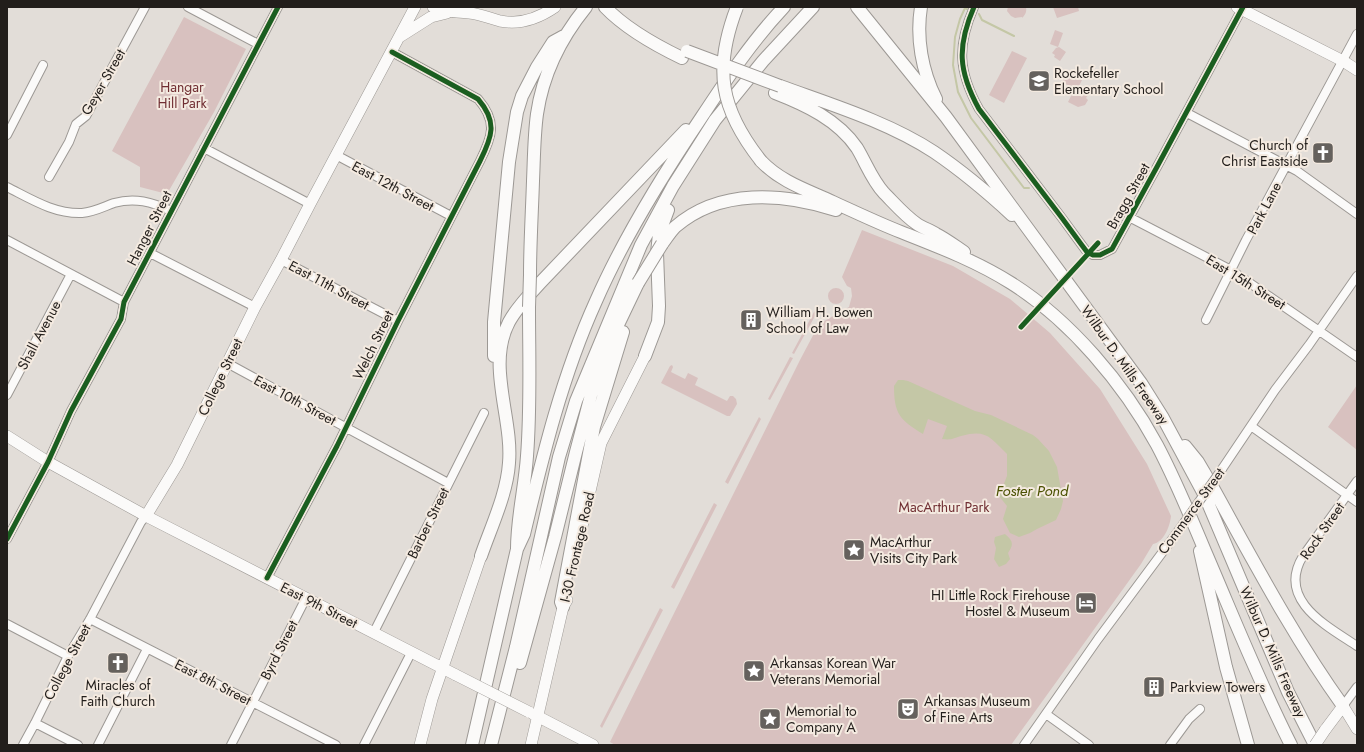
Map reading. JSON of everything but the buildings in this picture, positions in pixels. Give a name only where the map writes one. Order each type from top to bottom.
[{"type":"highway","points":[[517,549],[517,528],[525,482],[528,448],[529,307],[537,114],[545,80],[557,48],[564,36],[586,7]]},
{"type":"highway","points":[[605,7],[620,21],[664,49],[684,54],[778,90],[875,122],[933,151],[976,183],[1028,229]]},
{"type":"highway","points":[[736,7],[731,21],[724,52],[722,77],[726,96],[733,115],[748,145],[769,169],[786,180],[808,192],[876,222]]},
{"type":"highway","points":[[472,745],[517,549],[524,534],[553,418],[568,371],[596,301],[638,218],[680,149],[708,106],[764,29],[784,7]]},
{"type":"highway","points":[[491,745],[516,647],[559,457],[576,401],[641,246],[673,186],[715,120],[763,61],[813,7]]},
{"type":"highway","points":[[858,7],[946,117]]},
{"type":"highway","points":[[921,7],[920,48],[925,71],[935,96],[946,117]]},
{"type":"highway","points":[[506,419],[497,382],[493,342],[509,162],[514,128],[522,96],[536,66],[553,42],[564,36]]},
{"type":"highway","points":[[778,90],[825,116],[842,131],[857,148],[866,166],[882,191],[897,207],[917,223],[937,234],[994,273]]},
{"type":"highway","points":[[481,556],[503,493],[506,479],[509,456],[501,385],[501,346],[504,333],[514,313],[541,282],[708,106]]},
{"type":"highway","name":"Wilbur D. Mills Freeway","points":[[946,117],[1141,383],[1162,418],[1206,496],[1288,692],[1315,745]]},
{"type":"highway","points":[[645,356],[658,322],[659,306],[656,253],[659,234],[670,204],[715,120]]},
{"type":"highway","points":[[499,745],[592,395],[616,329],[638,283],[662,244],[675,228],[693,214],[712,205],[736,198],[767,197],[798,201],[829,208],[876,222]]},
{"type":"highway","name":"Wilbur D. Mills Freeway","points":[[876,222],[972,261],[1024,292],[1046,308],[1080,340],[1106,371],[1132,406],[1157,445],[1173,476],[1267,695],[1291,745]]},
{"type":"highway","points":[[563,607],[561,602],[594,427],[638,283]]},
{"type":"highway","points":[[1162,418],[1198,462],[1284,613],[1328,685],[1343,706]]},
{"type":"highway","points":[[1193,522],[1226,668],[1248,745]]},
{"type":"highway","points":[[1288,692],[1322,745]]},
{"type":"main road","points":[[415,7],[432,12],[467,12],[500,21],[515,22],[537,18],[556,7]]},
{"type":"main road","name":"College Street","points":[[146,516],[177,465],[255,307],[415,7]]},
{"type":"main road","points":[[1240,8],[1343,60],[1357,70]]},
{"type":"main road","points":[[400,37],[432,12]]},
{"type":"main road","name":"I-30 Frontage Road","points":[[531,745],[534,715],[563,607],[566,602],[601,443],[645,356]]},
{"type":"main road","name":"East 9th Street","points":[[7,436],[48,462],[146,516],[374,632],[442,669],[593,745]]},
{"type":"main road","points":[[420,745],[442,669],[481,556]]},
{"type":"main road","points":[[1315,745],[1343,706],[1357,729]]},
{"type":"street","name":"Geyer Street","points":[[49,177],[69,142],[76,124],[86,116],[145,7]]},
{"type":"street","points":[[188,7],[258,44]]},
{"type":"street","name":"Hanger Street","points":[[7,539],[48,462],[71,411],[121,319],[124,302],[170,211],[278,7]]},
{"type":"street","name":"Bragg Street","points":[[974,7],[964,34],[961,55],[964,77],[972,96],[979,109],[1081,244],[1093,255],[1100,255],[1112,249],[1187,113],[1240,8]]},
{"type":"street","name":"Park Lane","points":[[1206,320],[1286,165],[1357,34]]},
{"type":"street","name":"Welch Street","points":[[267,578],[346,428],[398,321],[488,144],[491,134],[489,119],[483,105],[475,97],[392,52]]},
{"type":"street","points":[[7,135],[43,65]]},
{"type":"street","points":[[1187,113],[1299,172],[1357,214]]},
{"type":"street","points":[[204,148],[310,204]]},
{"type":"street","name":"East 12th Street","points":[[336,155],[451,216]]},
{"type":"street","points":[[7,187],[45,206],[68,212],[89,212],[127,200],[143,200],[170,211]]},
{"type":"street","name":"East 15th Street","points":[[1129,217],[1232,270],[1357,357]]},
{"type":"street","points":[[7,240],[124,302]]},
{"type":"street","points":[[150,253],[255,307]]},
{"type":"street","name":"East 11th Street","points":[[281,260],[398,321]]},
{"type":"street","name":"Shall Avenue","points":[[7,395],[71,274]]},
{"type":"street","name":"Commerce Street","points":[[1024,745],[1098,639],[1179,530],[1279,384],[1320,331],[1357,276]]},
{"type":"street","name":"East 10th Street","points":[[227,363],[448,483]]},
{"type":"street","name":"Barber Street","points":[[374,632],[484,413]]},
{"type":"street","points":[[1251,426],[1357,502]]},
{"type":"street","name":"Rock Street","points":[[1357,481],[1299,563],[1295,576],[1300,598],[1308,611],[1357,646]]},
{"type":"street","name":"College Street","points":[[23,745],[68,656],[90,619],[141,522],[146,516]]},
{"type":"street","name":"Byrd Street","points":[[231,745],[306,598]]},
{"type":"street","name":"East 8th Street","points":[[90,619],[336,745]]},
{"type":"street","points":[[7,624],[68,656]]},
{"type":"street","points":[[98,745],[147,649]]},
{"type":"street","points":[[364,745],[411,653]]},
{"type":"street","points":[[1343,706],[1357,688]]},
{"type":"street","points":[[1170,745],[1189,719],[1200,709]]},
{"type":"street","points":[[1046,714],[1089,745]]},
{"type":"street","points":[[35,723],[78,745]]},
{"type":"green space","points":[[1008,7],[1026,7],[1025,15],[1022,18],[1015,18],[1007,11]]},
{"type":"green space","points":[[1053,7],[1078,7],[1079,11],[1057,18]]},
{"type":"green space","name":"Hangar Hill Park","points":[[184,17],[246,49],[214,112],[167,194],[140,187],[140,167],[112,151]]},
{"type":"green space","points":[[1055,30],[1063,33],[1058,47],[1050,44]]},
{"type":"green space","points":[[1059,47],[1066,52],[1060,61],[1054,57],[1055,55],[1052,53]]},
{"type":"green space","points":[[1012,51],[1027,58],[1004,103],[989,95]]},
{"type":"green space","points":[[1070,73],[1082,80],[1077,90],[1062,82],[1066,75]]},
{"type":"green space","points":[[1073,92],[1082,97],[1084,93],[1088,95],[1086,98],[1088,100],[1085,105],[1078,107],[1068,102]]},
{"type":"green space","name":"MacArthur Park","points":[[862,230],[953,266],[1010,299],[1050,333],[1100,389],[1147,464],[1171,516],[1166,533],[1157,543],[1153,544],[1141,564],[1011,745],[615,745],[610,742],[819,324],[849,307],[852,296],[851,288],[847,286],[842,277]]},
{"type":"green space","points":[[836,288],[842,290],[844,296],[842,302],[836,304],[830,302],[828,296],[830,290]]},
{"type":"green space","points":[[820,307],[821,309],[815,316],[794,354],[792,353],[814,312]]},
{"type":"green space","points":[[790,357],[793,358],[770,400],[768,399]]},
{"type":"green space","points":[[672,365],[673,367],[671,372],[685,379],[688,373],[698,378],[695,385],[727,401],[730,396],[733,396],[736,399],[737,404],[730,416],[727,416],[661,383]]},
{"type":"green space","points":[[1357,385],[1357,450],[1328,427]]},
{"type":"green space","points":[[759,417],[761,419],[728,484],[725,482]]},
{"type":"green space","points":[[714,503],[717,505],[674,589],[671,587]]},
{"type":"green space","points":[[660,608],[663,610],[602,728],[600,726]]},
{"type":"water","name":"Foster Pond","points":[[898,380],[908,381],[975,411],[991,415],[1033,435],[1038,439],[1049,451],[1057,467],[1063,501],[1056,520],[1019,537],[1010,533],[1003,519],[1007,506],[999,496],[1007,476],[1007,454],[992,439],[982,434],[976,433],[952,439],[942,439],[947,426],[928,419],[923,434],[909,425],[900,415],[895,403],[894,386]]},
{"type":"water","points":[[1005,534],[1012,543],[1008,553],[1010,559],[1006,564],[999,567],[994,559],[996,548],[994,542],[995,537]]},
{"type":"waterway","points":[[967,9],[965,8],[960,19],[955,37],[953,65],[958,92],[971,118],[1024,188],[1029,188]]},
{"type":"waterway","points":[[979,14],[982,20],[1014,36]]},
{"type":"cycle path","points":[[7,539],[48,462],[71,411],[121,319],[124,302],[278,7]]},
{"type":"cycle path","points":[[974,7],[968,21],[962,58],[967,83],[972,95],[979,109],[1087,252],[1093,255],[1100,255],[1112,249],[1243,7]]},
{"type":"cycle path","points":[[267,578],[337,446],[398,321],[480,161],[490,137],[491,122],[484,107],[478,99],[392,52]]},
{"type":"cycle path","points":[[1021,327],[1098,243]]},
{"type":"place","name":"Rockefeller Elementary School","points":[[1039,81]]},
{"type":"place","name":"Church of Christ Eastside","points":[[1323,153]]},
{"type":"place","name":"William H. Bowen School of Law","points":[[751,320]]},
{"type":"place","name":"MacArthur Visits City Park","points":[[854,550]]},
{"type":"place","name":"HI Little Rock Firehouse Hostel & Museum","points":[[1086,603]]},
{"type":"place","name":"Miracles of Faith Church","points":[[118,663]]},
{"type":"place","name":"Arkansas Korean War Veterans Memorial","points":[[754,671]]},
{"type":"place","name":"Parkview Towers","points":[[1154,687]]},
{"type":"place","name":"Arkansas Museum of Fine Arts","points":[[908,709]]},
{"type":"place","name":"Memorial to Company A","points":[[770,719]]}]
